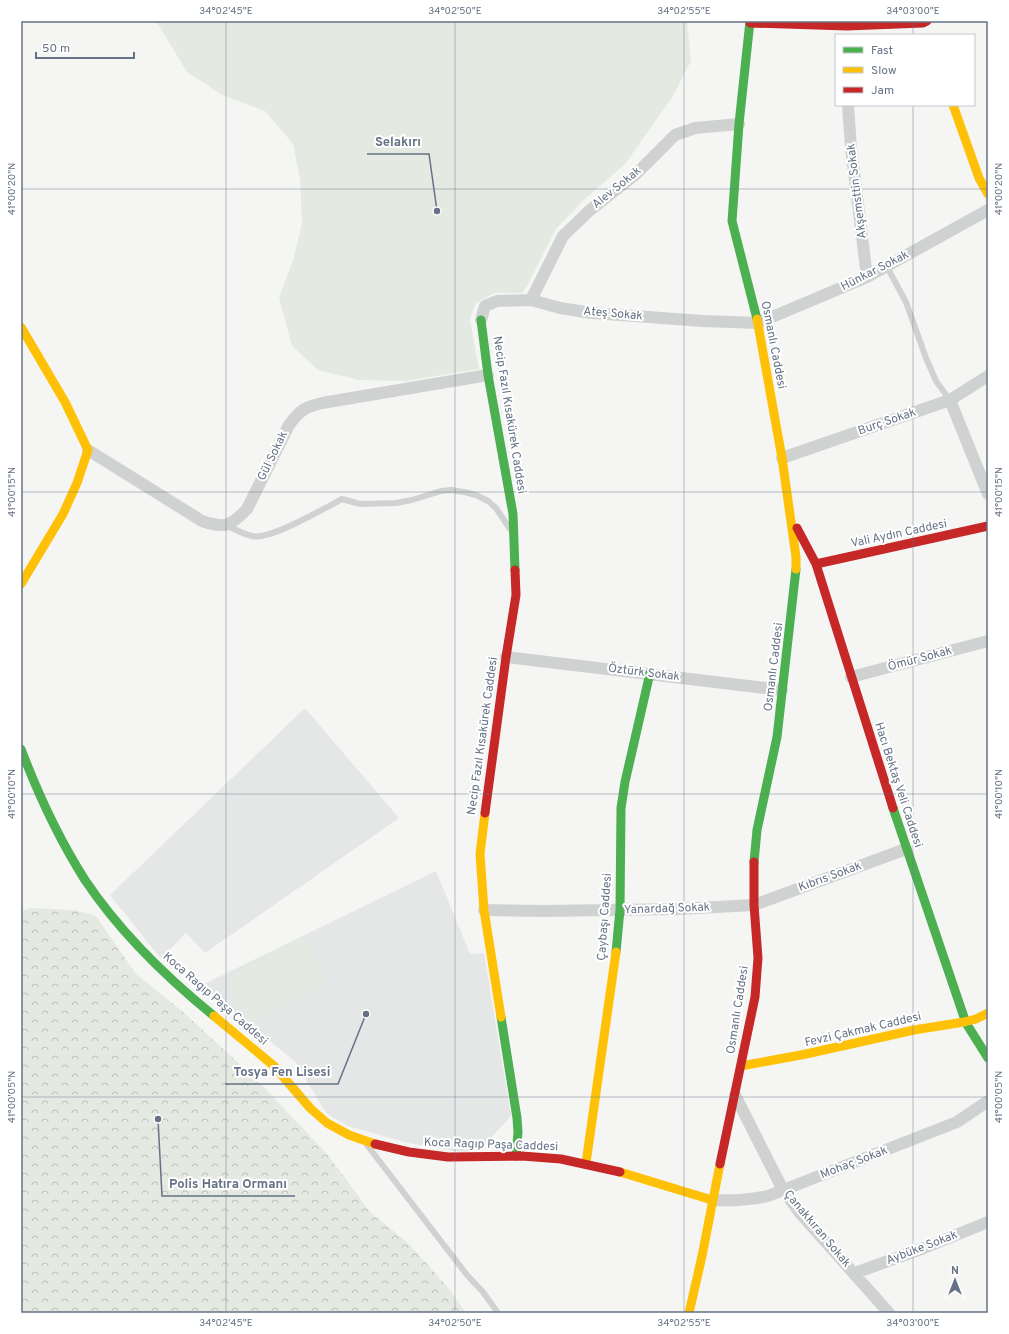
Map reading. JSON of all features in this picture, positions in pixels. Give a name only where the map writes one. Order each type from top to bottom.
[{"type":"street","points":[[750,22],[847,27],[925,24]]},
{"type":"street","name":"Osmanlı Caddesi","points":[[689,1313],[755,997],[757,976],[757,936],[754,905],[754,858],[757,830],[777,737],[796,578],[796,557],[791,517],[758,323],[732,221],[739,124],[750,22]]},
{"type":"street","name":"Akşemsttin Sokak","points":[[848,106],[851,148],[868,278]]},
{"type":"street","points":[[953,106],[979,178],[988,194]]},
{"type":"street","name":"Alev Sokak","points":[[531,300],[563,236],[589,211],[636,174],[675,135],[695,128],[739,124]]},
{"type":"street","name":"Hünkar Sokak","points":[[758,323],[868,278],[988,210]]},
{"type":"street","name":"Ateş Sokak","points":[[481,320],[485,306],[497,301],[531,300],[560,308],[592,313],[703,321],[758,323]]},
{"type":"street","name":"Necip Fazıl Kısakürek Caddesi","points":[[481,320],[488,375],[513,514],[514,535],[516,594],[506,657],[480,854],[484,910],[517,1118],[518,1132],[516,1156]]},
{"type":"street","points":[[21,327],[62,394],[78,425],[88,450],[202,521],[215,526],[226,525]]},
{"type":"street","name":"Gül Sokak","points":[[226,525],[238,519],[247,509],[289,425],[298,412],[308,406],[488,375]]},
{"type":"street","name":"Burç Sokak","points":[[782,458],[950,400],[988,376]]},
{"type":"street","points":[[950,400],[988,494]]},
{"type":"street","points":[[21,584],[63,514],[77,483],[88,450]]},
{"type":"street","name":"Hacı Bektaş Veli Caddesi","points":[[791,517],[816,564],[906,849],[966,1023],[988,1058]]},
{"type":"street","name":"Vali Aydın Caddesi","points":[[816,564],[988,526]]},
{"type":"street","name":"Ömür Sokak","points":[[851,677],[988,641]]},
{"type":"street","name":"Öztürk Sokak","points":[[506,657],[650,673],[782,690]]},
{"type":"street","name":"Çaybaşı Caddesi","points":[[586,1163],[612,981],[620,910],[622,802],[625,782],[650,673]]},
{"type":"street","name":"Koca Ragıp Paşa Caddesi","points":[[21,750],[35,786],[58,832],[86,880],[137,944],[185,992],[270,1062],[283,1075],[303,1100],[328,1123],[362,1140],[390,1148],[441,1157],[468,1158],[537,1156],[586,1163],[641,1177],[712,1200]]},
{"type":"street","name":"Kıbrıs Sokak","points":[[754,905],[906,849]]},
{"type":"street","name":"Yanardağ Sokak","points":[[484,910],[679,909],[754,905]]},
{"type":"street","name":"Fevzi Çakmak Caddesi","points":[[741,1066],[770,1062],[915,1030],[966,1023],[988,1013]]},
{"type":"street","name":"Çanakkıran Sokak","points":[[735,1096],[783,1190],[800,1213],[889,1313]]},
{"type":"street","name":"Mohaç Sokak","points":[[712,1200],[751,1200],[768,1196],[957,1122],[988,1101]]},
{"type":"street","name":"Aybüke Sokak","points":[[855,1273],[924,1248],[988,1222]]},
{"type":"lane","points":[[887,267],[906,302],[936,381],[950,400]]},
{"type":"lane","points":[[226,525],[253,537],[264,536],[299,522],[342,499],[360,504],[396,503],[412,500],[431,493],[451,490],[476,494],[488,501],[496,508],[514,535]]},
{"type":"lane","points":[[362,1140],[498,1313]]},
{"type":"shaded area","points":[[305,708],[399,818],[205,953],[186,933],[161,959],[110,895]]},
{"type":"shaded area","points":[[436,871],[470,954],[484,953],[511,1116],[482,1148],[469,1152],[454,1151],[408,1143],[348,1126],[327,1114],[306,1080],[299,1065],[202,985]]},
{"type":"green space","points":[[156,21],[687,21],[691,61],[673,96],[626,163],[584,200],[556,229],[522,293],[494,293],[476,303],[470,319],[479,369],[406,381],[359,380],[318,370],[292,346],[279,298],[294,257],[302,223],[300,180],[293,144],[265,111],[222,95],[187,72]]},
{"type":"green space","points":[[31,908],[74,910],[96,916],[136,974],[182,1011],[260,1083],[328,1155],[370,1212],[408,1243],[447,1286],[466,1313],[21,1313],[21,911]]},
{"type":"green space","points":[[305,937],[327,980],[250,1020],[227,977]]},
{"type":"traffic: fast","points":[[750,21],[739,124],[732,221],[757,319]]},
{"type":"traffic: fast","points":[[481,320],[488,375],[513,514],[515,570]]},
{"type":"traffic: fast","points":[[754,862],[757,830],[777,737],[796,569]]},
{"type":"traffic: fast","points":[[616,952],[620,910],[621,808],[625,782],[650,673]]},
{"type":"traffic: fast","points":[[21,749],[58,832],[75,864],[98,899],[144,952],[178,985],[214,1016]]},
{"type":"traffic: fast","points":[[893,808],[966,1023],[988,1058]]},
{"type":"traffic: fast","points":[[501,1017],[517,1118],[518,1132],[516,1156]]},
{"type":"traffic: slow","points":[[953,106],[979,178],[988,194]]},
{"type":"traffic: slow","points":[[757,319],[782,458],[796,557],[796,569]]},
{"type":"traffic: slow","points":[[21,327],[65,402],[88,450],[77,483],[63,514],[21,584]]},
{"type":"traffic: slow","points":[[485,813],[480,854],[484,910],[501,1017]]},
{"type":"traffic: slow","points":[[586,1163],[616,952]]},
{"type":"traffic: slow","points":[[741,1066],[806,1054],[914,1030],[964,1022],[976,1019],[988,1013]]},
{"type":"traffic: slow","points":[[214,1016],[274,1066],[310,1108],[327,1123],[349,1135],[375,1144]]},
{"type":"traffic: slow","points":[[689,1313],[720,1164]]},
{"type":"traffic: slow","points":[[620,1172],[712,1200]]},
{"type":"traffic: jam","points":[[750,23],[847,26],[923,23],[927,21]]},
{"type":"traffic: jam","points":[[816,564],[988,526]]},
{"type":"traffic: jam","points":[[797,528],[816,564],[893,808]]},
{"type":"traffic: jam","points":[[485,813],[516,595],[515,570]]},
{"type":"traffic: jam","points":[[720,1164],[755,997],[758,958],[754,905],[754,862]]},
{"type":"traffic: jam","points":[[375,1144],[409,1152],[448,1157],[522,1156],[561,1159],[620,1172]]},
{"type":"place","name":"Selakırı","points":[[437,211]]},
{"type":"place","name":"Tosya Fen Lisesi","points":[[366,1014]]},
{"type":"place","name":"Polis Hatıra Ormanı","points":[[158,1119]]}]
